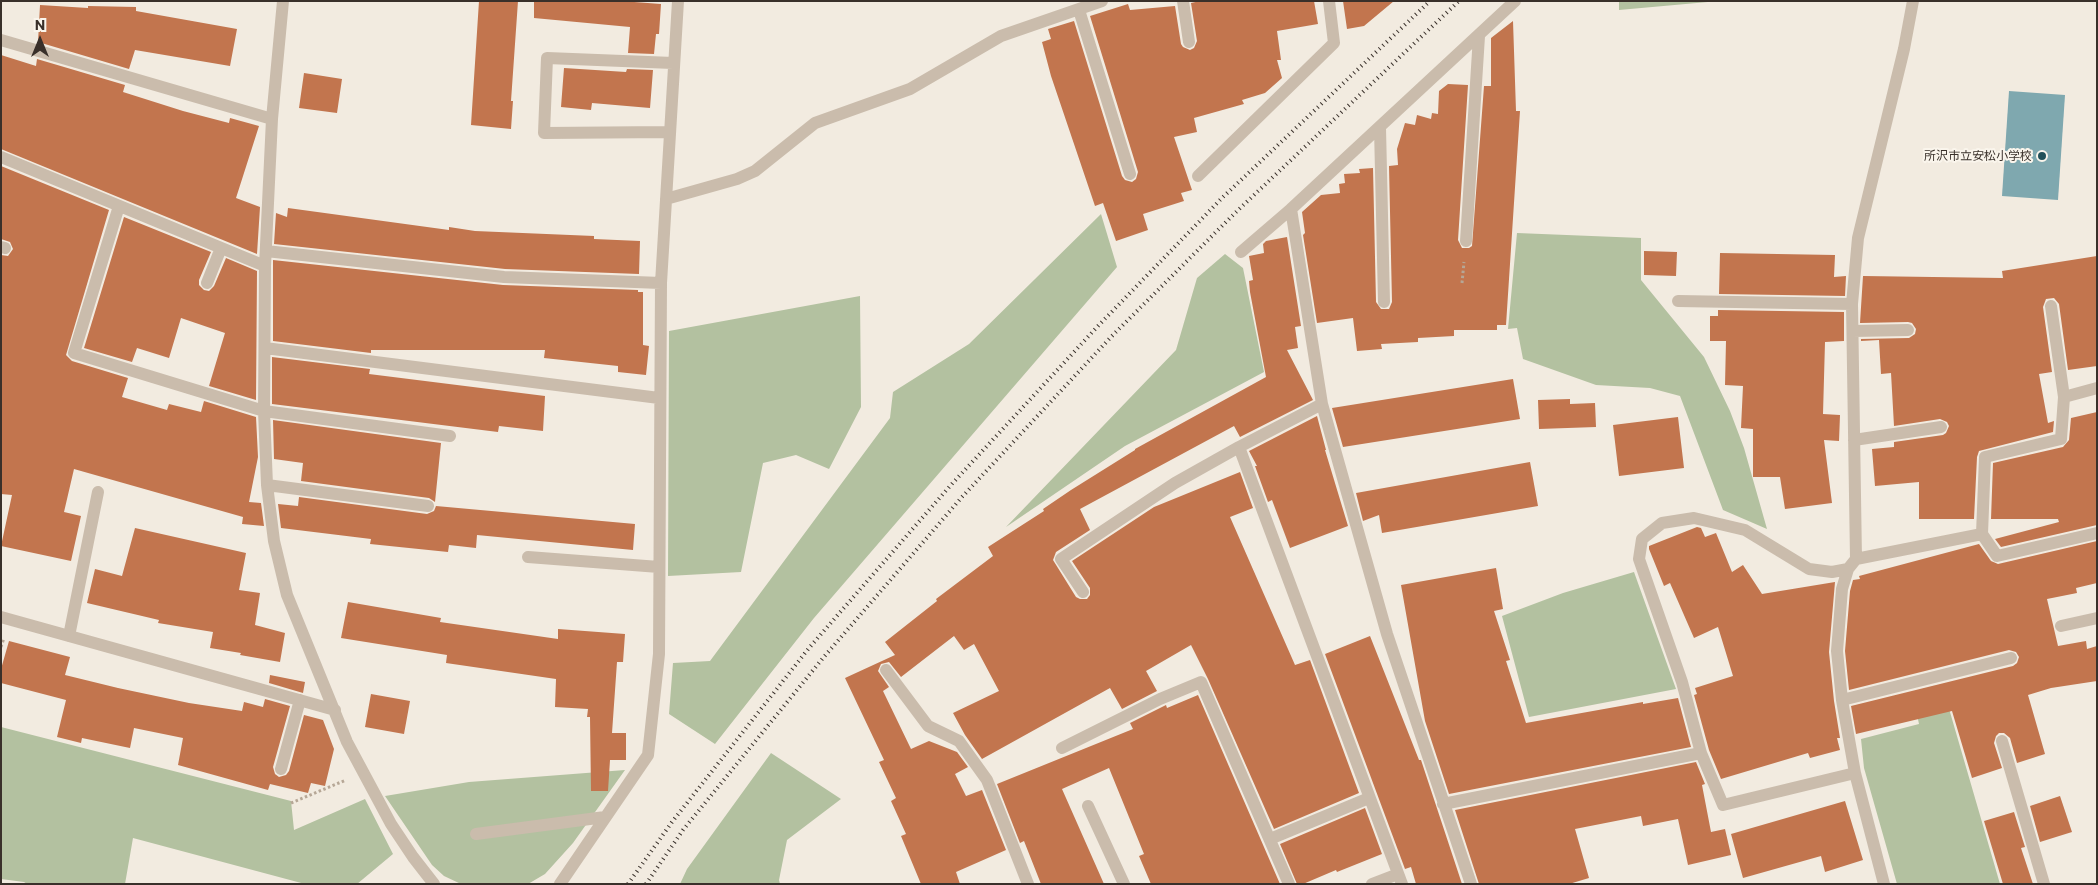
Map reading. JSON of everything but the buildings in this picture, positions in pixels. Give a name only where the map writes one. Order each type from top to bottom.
[{"type":"street","points":[[283,1],[272,119],[265,266],[264,411],[267,485],[274,541],[287,595],[347,742],[391,824],[434,884]]},
{"type":"street","points":[[560,884],[648,755],[659,654],[661,283],[678,1]]},
{"type":"street","points":[[666,199],[737,179],[755,171],[814,122],[910,89],[1001,36],[1102,1]]},
{"type":"street","points":[[1183,1],[1189,42]]},
{"type":"street","points":[[1198,176],[1334,43],[1329,1]]},
{"type":"street","points":[[1241,252],[1380,128],[1514,1]]},
{"type":"street","points":[[1884,884],[1855,773],[1842,700],[1837,651],[1842,590],[1848,570],[1856,559],[1852,304],[1858,238],[1904,49],[1912,1]]},
{"type":"street","points":[[1080,10],[1130,174]]},
{"type":"street","points":[[1466,241],[1478,36]]},
{"type":"street","points":[[1,40],[272,119]]},
{"type":"street","points":[[669,132],[544,133],[547,58],[673,63]]},
{"type":"street","points":[[1380,128],[1384,302]]},
{"type":"street","points":[[1,157],[265,266]]},
{"type":"street","points":[[119,206],[74,353],[264,411],[450,436]]},
{"type":"street","points":[[1291,209],[1322,404],[1387,634],[1471,884]]},
{"type":"street","points":[[207,283],[221,248]]},
{"type":"street","points":[[266,250],[504,277],[661,283]]},
{"type":"street","points":[[1678,301],[1852,304]]},
{"type":"street","points":[[2051,306],[2064,397],[2061,439],[1985,457],[1982,534],[1997,556],[2097,533]]},
{"type":"street","points":[[1853,331],[1908,330]]},
{"type":"street","points":[[265,348],[659,398]]},
{"type":"street","points":[[2064,397],[2097,388]]},
{"type":"street","points":[[1083,592],[1061,560],[1175,483],[1322,404]]},
{"type":"street","points":[[1854,440],[1941,427]]},
{"type":"street","points":[[1239,447],[1400,879],[1372,884]]},
{"type":"street","points":[[267,485],[428,506]]},
{"type":"street","points":[[69,636],[98,492]]},
{"type":"street","points":[[1848,570],[1832,572],[1809,568],[1745,530],[1694,518],[1662,523],[1642,539],[1639,560],[1682,682],[1701,753],[1723,805],[1855,773]]},
{"type":"street","points":[[1856,559],[1982,534]]},
{"type":"street","points":[[528,557],[659,567]]},
{"type":"street","points":[[1,617],[335,710]]},
{"type":"street","points":[[2061,626],[2097,618]]},
{"type":"street","points":[[1842,700],[2011,658]]},
{"type":"street","points":[[886,670],[928,726],[959,741],[987,780],[1028,884]]},
{"type":"street","points":[[1062,748],[1160,699],[1201,682],[1288,884]]},
{"type":"street","points":[[280,769],[300,700]]},
{"type":"street","points":[[2002,741],[2044,884]]},
{"type":"street","points":[[1443,804],[1701,753]]},
{"type":"street","points":[[1270,839],[1369,798]]},
{"type":"street","points":[[1088,806],[1124,884]]},
{"type":"street","points":[[476,834],[605,817]]},
{"type":"path","points":[[291,803],[363,773]]},
{"type":"green space","points":[[1619,1],[1719,1],[1619,10]]},
{"type":"green space","points":[[1101,214],[1117,267],[814,618],[715,744],[669,714],[673,663],[710,661],[890,418],[893,392],[969,344]]},
{"type":"green space","points":[[1517,233],[1641,238],[1641,280],[1704,357],[1730,411],[1744,448],[1767,529],[1723,510],[1680,396],[1650,388],[1596,385],[1523,359],[1517,328],[1508,329]]},
{"type":"green space","points":[[1225,254],[1243,268],[1264,372],[1125,446],[1006,527],[1176,350],[1197,278]]},
{"type":"green space","points":[[860,296],[861,407],[829,469],[796,455],[763,463],[741,572],[668,576],[669,331]]},
{"type":"green space","points":[[1634,572],[1676,689],[1529,717],[1502,616],[1563,593]]},
{"type":"green space","points":[[1943,688],[2000,884],[1897,884],[1864,768],[1861,739],[1919,724],[1913,696]]},
{"type":"green space","points":[[1,727],[291,801],[294,830],[365,799],[393,854],[357,884],[305,884],[133,838],[125,884],[27,884],[1,879]]},
{"type":"green space","points":[[771,753],[841,799],[787,840],[779,880],[780,884],[680,884],[687,869]]},
{"type":"green space","points":[[625,770],[573,843],[545,874],[528,884],[461,884],[444,876],[432,865],[385,796],[469,782]]},
{"type":"water","points":[[2009,91],[2065,95],[2058,200],[2002,196]]},
{"type":"railway","points":[[628,884],[672,822],[809,648],[950,486],[1098,326],[1222,198],[1430,1]]},
{"type":"railway","points":[[646,884],[683,830],[823,658],[962,497],[1111,337],[1235,213],[1459,1]]},
{"type":"place","name":"所沢市立安松小学校","points":[[2042,156]]}]
